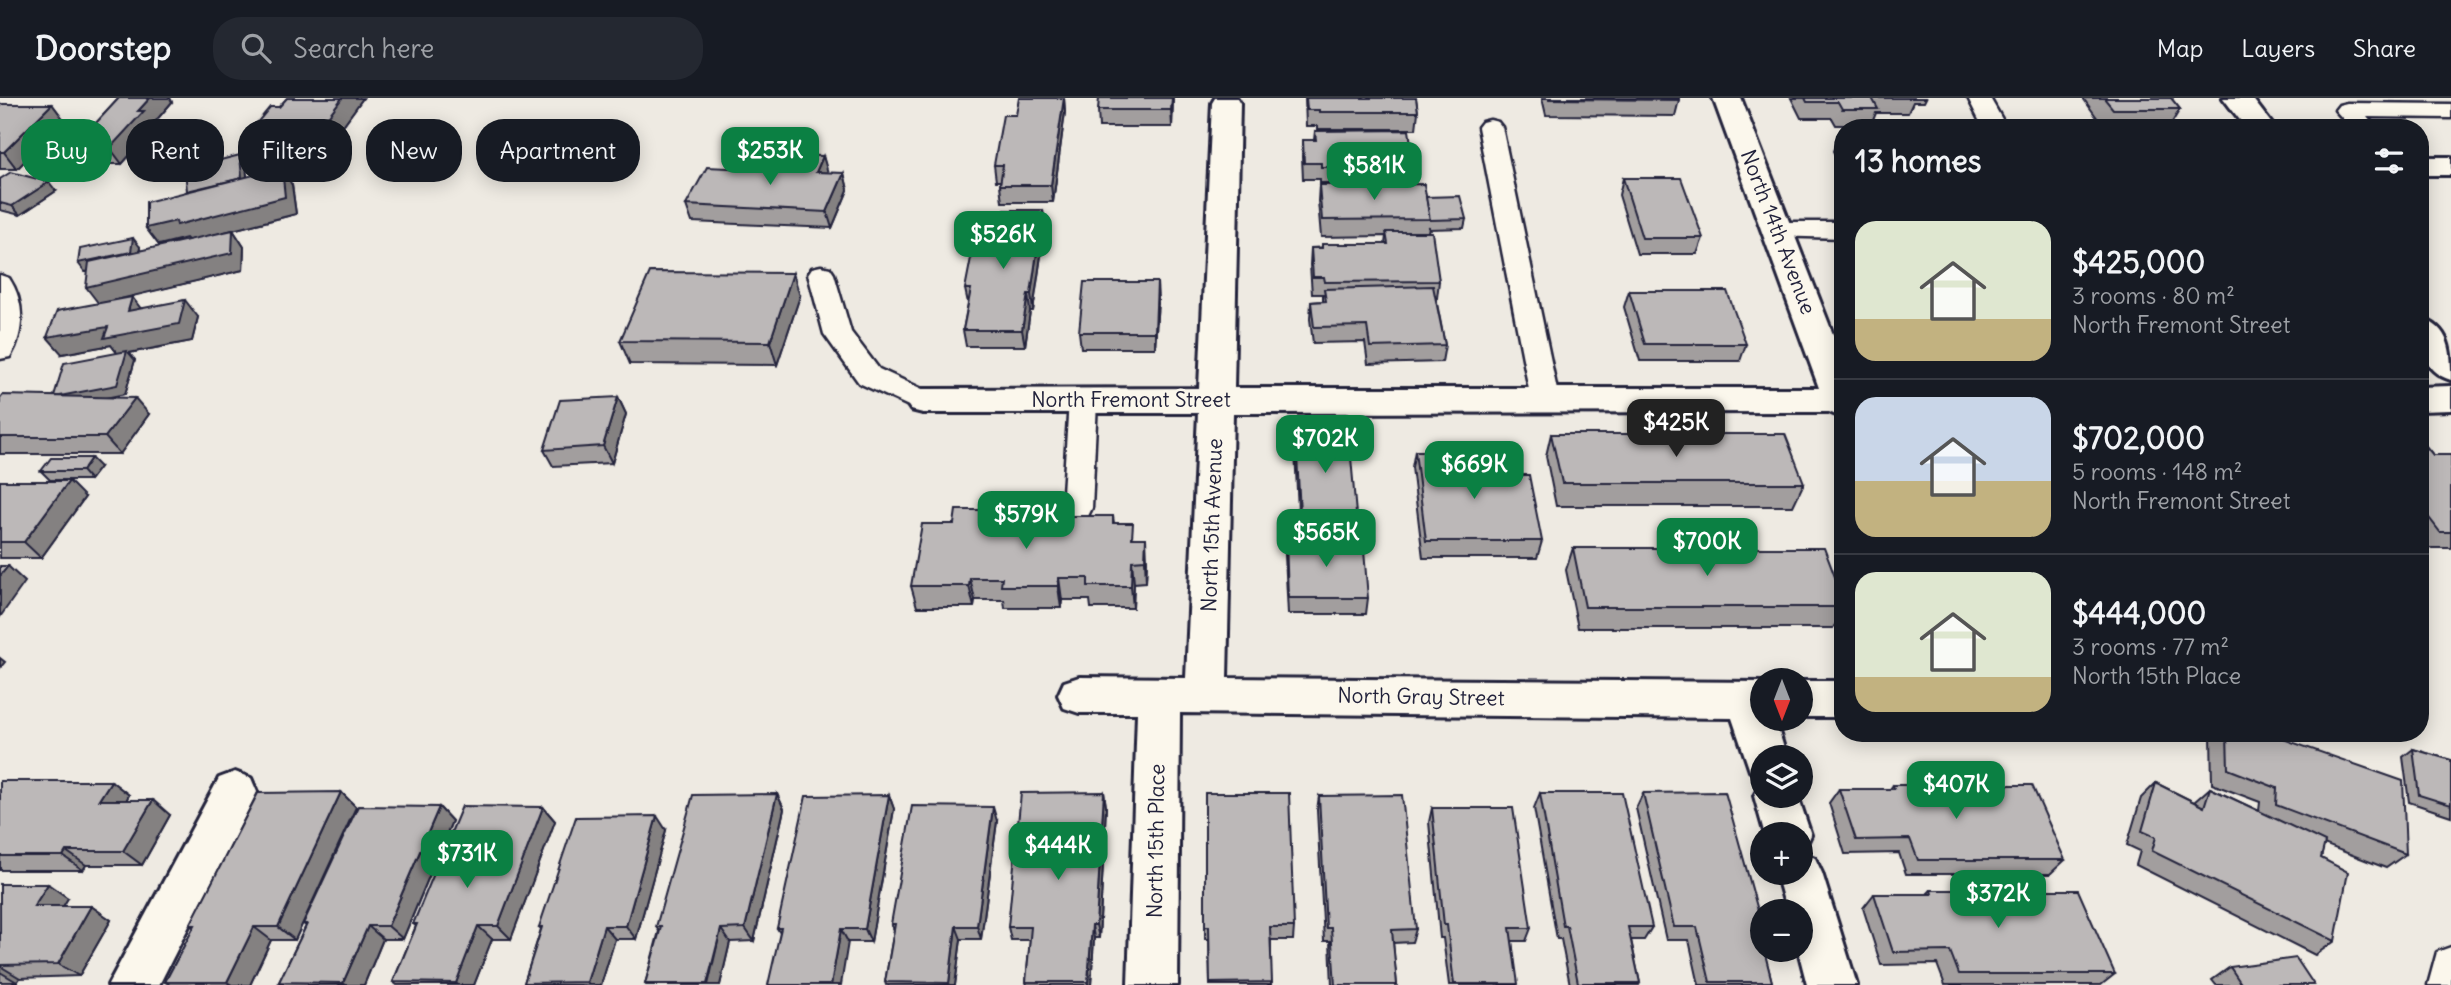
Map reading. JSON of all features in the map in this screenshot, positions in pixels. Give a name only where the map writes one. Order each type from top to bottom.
[{"type":"street","name":"North 14th Avenue","points":[[1727,98],[1834,381]]},
{"type":"street","points":[[2237,98],[2254,119]]},
{"type":"street","name":"North 15th Avenue","points":[[1206,695],[1226,103]]},
{"type":"street","points":[[2429,166],[2451,166]]},
{"type":"street","points":[[2429,340],[2451,368]]},
{"type":"street","points":[[2429,398],[2451,398]]},
{"type":"street","name":"North Fremont Street","points":[[923,401],[1216,399],[1834,402]]},
{"type":"street","name":"North Gray Street","points":[[1079,695],[1750,700]]},
{"type":"street","name":"North 15th Place","points":[[1153,985],[1159,696]]},
{"type":"street","points":[[1813,699],[1834,699]]},
{"type":"street","points":[[133,985],[235,792]]},
{"type":"street","points":[[1803,885],[1832,985]]},
{"type":"lane","points":[[1979,98],[1991,119]]},
{"type":"lane","points":[[2356,119],[2347,110],[2451,111]]},
{"type":"lane","points":[[1490,127],[1545,400]]},
{"type":"lane","points":[[1777,230],[1834,230]]},
{"type":"lane","points":[[821,274],[838,334],[869,376],[923,401]]},
{"type":"lane","points":[[0,284],[10,314],[0,350]]},
{"type":"lane","points":[[1077,508],[1083,401]]},
{"type":"lane","points":[[2448,985],[2451,966]]},
{"type":"building","points":[[119,98],[150,98],[138,111],[144,111],[137,119],[126,119],[126,131],[112,146],[112,119],[100,119]]},
{"type":"building","points":[[287,98],[342,98],[326,119],[260,119],[270,107],[279,107]]},
{"type":"building","points":[[1019,98],[1064,98],[1051,185],[1000,185],[1003,165],[994,165],[1003,115],[1016,115]]},
{"type":"building","points":[[1099,98],[1172,98],[1171,110],[1098,110]]},
{"type":"building","points":[[1306,98],[1416,98],[1418,112],[1319,112],[1307,110]]},
{"type":"building","points":[[1679,98],[1679,100],[1549,99]]},
{"type":"building","points":[[1805,98],[1872,98],[1878,109],[1842,109],[1838,102],[1807,102]]},
{"type":"building","points":[[2104,98],[2171,98],[2180,109],[2113,109]]},
{"type":"building","points":[[0,104],[52,104],[37,119],[21,119],[21,135],[4,152],[0,152]]},
{"type":"building","points":[[1409,130],[1413,158],[1382,158],[1383,167],[1321,167],[1321,163],[1304,163],[1303,140],[1316,140],[1315,131]]},
{"type":"building","points":[[782,155],[823,156],[816,172],[844,173],[827,212],[686,205],[707,167],[774,170]]},
{"type":"building","points":[[238,156],[238,179],[187,191],[186,182],[224,182],[224,159]]},
{"type":"building","points":[[11,172],[21,175],[21,182],[49,182],[12,206],[0,203],[0,179]]},
{"type":"building","points":[[1623,178],[1681,178],[1703,238],[1642,238]]},
{"type":"building","points":[[238,179],[238,182],[283,182],[285,197],[177,225],[176,221],[146,228],[146,202]]},
{"type":"building","points":[[1424,184],[1430,219],[1322,220],[1319,185]]},
{"type":"building","points":[[1460,196],[1466,219],[1430,220],[1426,197]]},
{"type":"building","points":[[995,210],[1043,210],[1031,294],[1028,294],[1022,330],[963,330],[971,289],[965,289],[977,227],[992,227]]},
{"type":"building","points":[[233,230],[232,253],[86,287],[89,262]]},
{"type":"building","points":[[1386,232],[1432,232],[1439,281],[1325,282],[1324,277],[1313,277],[1311,248],[1322,248],[1322,244],[1388,244]]},
{"type":"building","points":[[133,238],[131,252],[78,263],[80,249]]},
{"type":"building","points":[[650,272],[793,273],[770,342],[620,341]]},
{"type":"building","points":[[1084,282],[1157,282],[1155,332],[1079,332]]},
{"type":"building","points":[[1433,286],[1445,345],[1370,347],[1367,326],[1314,327],[1311,302],[1326,301],[1324,289]]},
{"type":"building","points":[[1629,291],[1727,291],[1746,344],[1645,344]]},
{"type":"building","points":[[132,297],[128,311],[185,300],[179,324],[104,338],[108,327],[47,337],[57,311]]},
{"type":"building","points":[[127,351],[117,385],[54,396],[64,363]]},
{"type":"building","points":[[3,395],[135,398],[105,437],[0,437],[0,399]]},
{"type":"building","points":[[618,397],[603,446],[544,450],[560,400]]},
{"type":"building","points":[[1551,434],[1785,434],[1804,483],[1562,483]]},
{"type":"building","points":[[1296,435],[1349,435],[1356,514],[1300,514]]},
{"type":"building","points":[[2429,450],[2433,455],[2451,455],[2451,532],[2440,532],[2429,518]]},
{"type":"building","points":[[1415,451],[1470,451],[1474,475],[1529,475],[1542,541],[1426,541]]},
{"type":"building","points":[[51,458],[91,458],[82,471],[41,471]]},
{"type":"building","points":[[0,481],[69,481],[24,542],[0,542]]},
{"type":"building","points":[[956,510],[1015,510],[1013,524],[1039,524],[1040,516],[1113,516],[1113,523],[1133,523],[1132,538],[1146,538],[1145,560],[1132,561],[1131,586],[1088,586],[1088,578],[1059,578],[1058,586],[1001,586],[1002,578],[970,578],[969,586],[911,586],[922,524],[954,524]]},
{"type":"building","points":[[1286,539],[1363,539],[1368,598],[1288,598]]},
{"type":"building","points":[[1573,548],[1824,548],[1834,574],[1834,607],[1585,607]]},
{"type":"building","points":[[0,566],[8,566],[0,576]]},
{"type":"building","points":[[2227,742],[2292,742],[2403,781],[2406,854],[2276,805],[2277,788],[2228,769]]},
{"type":"building","points":[[2413,749],[2451,760],[2451,805],[2419,795]]},
{"type":"building","points":[[0,781],[111,781],[99,800],[153,800],[123,851],[66,851],[63,856],[0,856]]},
{"type":"building","points":[[2156,783],[2204,807],[2210,788],[2325,842],[2321,858],[2348,872],[2335,941],[2152,851],[2156,837],[2142,831]]},
{"type":"building","points":[[1893,785],[2032,785],[2065,860],[1918,860],[1910,839],[1856,840],[1839,789],[1894,789]]},
{"type":"building","points":[[341,792],[278,927],[254,927],[227,982],[165,982],[195,925],[190,925],[258,793]]},
{"type":"building","points":[[1104,792],[1096,925],[1092,925],[1088,982],[1026,982],[1031,927],[1008,927],[1021,793]]},
{"type":"building","points":[[1725,792],[1755,899],[1750,899],[1750,962],[1767,962],[1772,982],[1710,982],[1697,927],[1674,927],[1643,793]]},
{"type":"building","points":[[1205,793],[1289,793],[1294,927],[1270,927],[1272,982],[1210,983],[1209,926],[1205,926]]},
{"type":"building","points":[[1540,793],[1622,793],[1652,927],[1628,927],[1640,983],[1578,983],[1567,926],[1563,926]]},
{"type":"building","points":[[777,794],[745,928],[721,929],[707,984],[645,984],[661,927],[656,927],[693,795]]},
{"type":"building","points":[[889,795],[865,929],[841,929],[831,985],[768,985],[781,928],[777,928],[806,796]]},
{"type":"building","points":[[1402,795],[1416,929],[1392,930],[1397,985],[1335,985],[1331,928],[1326,928],[1319,796]]},
{"type":"building","points":[[358,806],[439,807],[388,926],[368,926],[343,983],[279,982],[307,924],[303,924]]},
{"type":"building","points":[[462,806],[543,807],[498,926],[478,926],[456,983],[393,982],[417,924],[413,924]]},
{"type":"building","points":[[912,806],[993,807],[977,926],[956,926],[949,983],[885,982],[895,924],[891,924]]},
{"type":"building","points":[[1432,808],[1513,808],[1531,928],[1510,928],[1518,984],[1454,984],[1447,925],[1444,925]]},
{"type":"building","points":[[657,816],[626,926],[604,926],[587,982],[524,983],[542,927],[539,927],[576,817]]},
{"type":"building","points":[[0,884],[48,884],[34,906],[91,906],[58,964],[0,965]]},
{"type":"building","points":[[1931,890],[2078,890],[2115,974],[1959,974],[1950,951],[1893,952],[1874,894],[1932,894]]},
{"type":"building","points":[[2296,958],[2314,985],[2242,985],[2230,967]]}]
